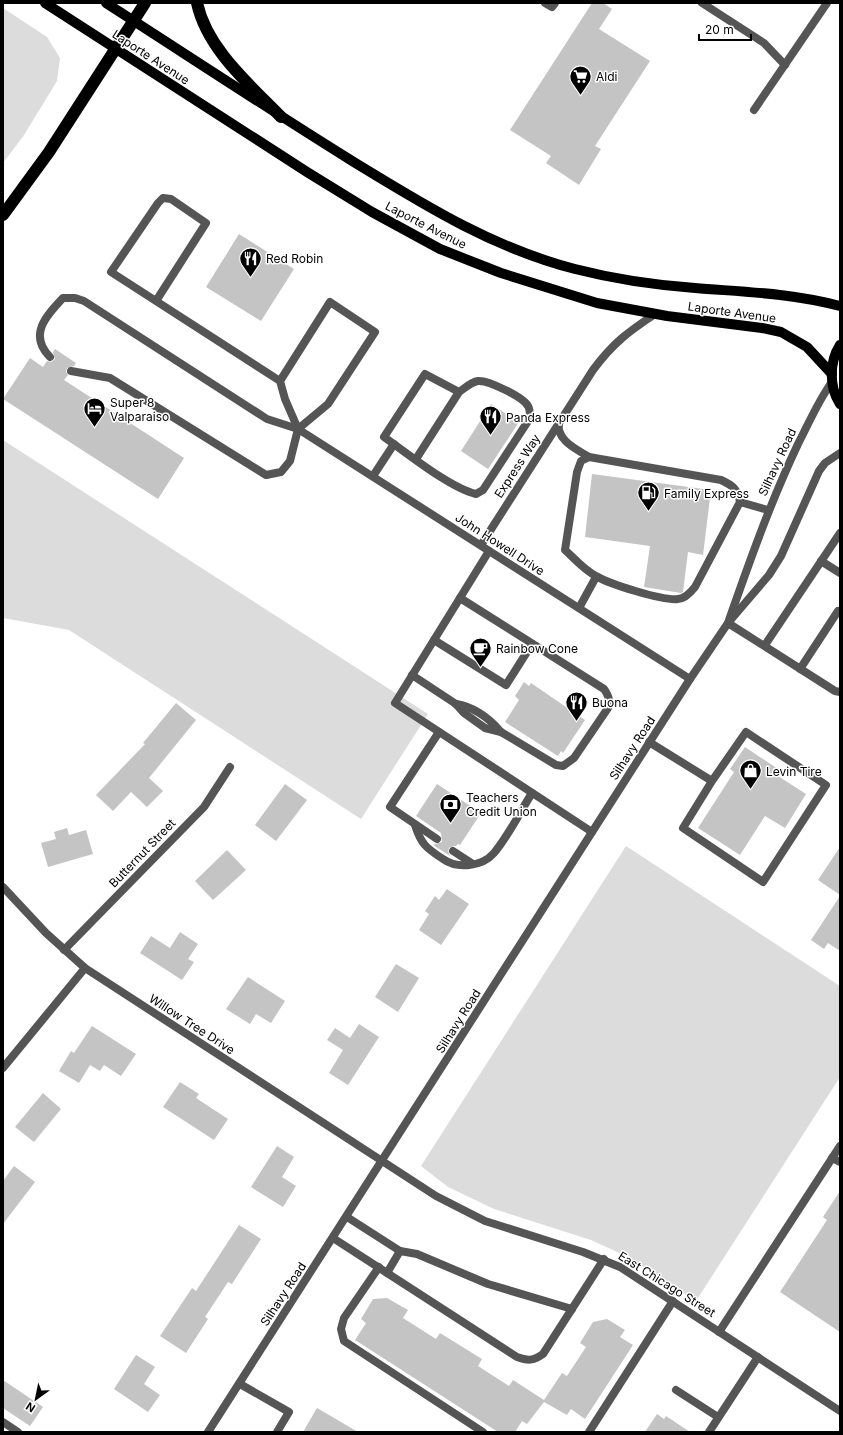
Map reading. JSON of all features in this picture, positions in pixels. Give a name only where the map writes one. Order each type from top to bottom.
[{"type":"highway","points":[[3,215],[49,152],[145,3]]},
{"type":"highway","points":[[196,3],[199,13],[213,41],[234,68],[281,117]]},
{"type":"main road","name":"Laporte Avenue","points":[[45,3],[307,172],[372,212],[440,249],[501,274],[561,294],[597,303],[655,314],[762,328],[781,332],[807,347],[832,378]]},
{"type":"main road","name":"Laporte Avenue","points":[[106,3],[281,117],[421,203],[462,226],[544,260],[573,269],[634,282],[759,292],[809,299],[840,306]]},
{"type":"main road","points":[[840,345],[833,361],[832,378],[836,398],[840,404]]},
{"type":"street","points":[[545,3],[552,7],[555,3]]},
{"type":"street","points":[[702,3],[764,43],[785,65]]},
{"type":"street","points":[[754,110],[827,3]]},
{"type":"street","points":[[71,371],[110,378],[266,475],[281,472],[290,461],[298,428],[285,398],[280,381],[111,272],[158,203],[163,198],[171,199],[206,223],[156,301]]},
{"type":"street","name":"John Howell Drive","points":[[50,357],[43,350],[39,342],[44,321],[63,298],[75,298],[84,301],[267,419],[298,428],[690,679]]},
{"type":"street","points":[[280,381],[330,302],[375,332],[328,404],[298,428]]},
{"type":"street","name":"Express Way","points":[[481,545],[559,423],[608,350],[624,334],[655,314]]},
{"type":"street","points":[[416,459],[459,392],[472,383],[479,381],[487,382],[519,398],[528,406],[530,418],[483,490],[476,494],[465,492],[416,459],[384,437],[425,374],[459,392]]},
{"type":"street","name":"Silhavy Road","points":[[728,623],[768,510],[832,378]]},
{"type":"street","points":[[559,423],[558,430],[560,435],[571,446],[589,457],[721,480],[730,484],[738,492],[740,502],[696,587],[688,595],[678,599],[645,594],[596,577],[565,550],[577,472],[581,461],[589,457]]},
{"type":"street","points":[[373,476],[394,444]]},
{"type":"street","name":"Silhavy Road","points":[[208,1432],[690,679],[728,623],[769,575],[790,538],[819,471],[825,463],[840,453]]},
{"type":"street","points":[[740,502],[768,510]]},
{"type":"street","points":[[765,646],[840,533]]},
{"type":"street","points":[[489,551],[395,703],[592,832]]},
{"type":"street","points":[[821,561],[840,573]]},
{"type":"street","points":[[579,608],[596,577]]},
{"type":"street","points":[[412,675],[456,704],[464,713],[485,728],[501,732],[549,762],[563,766],[574,758],[608,708],[610,702],[608,694],[604,689],[460,598]]},
{"type":"street","points":[[800,669],[838,611]]},
{"type":"street","points":[[728,623],[834,691],[840,692]]},
{"type":"street","points":[[434,640],[506,685],[532,644]]},
{"type":"street","points":[[437,839],[390,807],[439,732]]},
{"type":"street","points":[[746,732],[826,785],[763,882],[683,828],[712,782],[746,732]]},
{"type":"street","points":[[649,742],[712,782]]},
{"type":"street","name":"Butternut Street","points":[[64,950],[204,807],[230,767]]},
{"type":"street","points":[[415,825],[419,840],[432,852],[461,866],[473,864],[493,853],[532,793]]},
{"type":"street","points":[[453,851],[473,864]]},
{"type":"street","name":"Willow Tree Drive","points":[[3,888],[64,950],[85,968],[382,1162]]},
{"type":"street","points":[[3,1068],[85,968]]},
{"type":"street","points":[[719,1332],[840,1146]]},
{"type":"street","points":[[832,1158],[840,1162]]},
{"type":"street","name":"East Chicago Street","points":[[382,1162],[436,1196],[485,1221],[604,1259],[620,1267],[840,1411]]},
{"type":"street","points":[[347,1217],[400,1251],[417,1254],[488,1284],[572,1309]]},
{"type":"street","points":[[333,1238],[517,1357],[527,1361],[536,1360],[543,1354],[604,1259]]},
{"type":"street","points":[[387,1273],[400,1251]]},
{"type":"street","points":[[379,1267],[344,1318],[341,1329],[344,1341],[483,1432]]},
{"type":"street","points":[[589,1432],[673,1301]]},
{"type":"street","points":[[709,1432],[758,1357]]},
{"type":"street","points":[[240,1384],[289,1412],[277,1432]]},
{"type":"street","points":[[676,1390],[718,1417]]},
{"type":"street","points":[[3,1422],[18,1432]]},
{"type":"shaded area","points":[[3,8],[47,37],[60,58],[57,81],[24,135],[3,163]]},
{"type":"shaded area","points":[[3,440],[428,714],[361,819],[69,630],[3,618]]},
{"type":"shaded area","points":[[626,846],[840,986],[840,1077],[696,1301],[628,1257],[591,1240],[494,1209],[448,1187],[421,1166]]},
{"type":"building","name":"Aldi","points":[[592,3],[603,3],[612,9],[599,29],[650,61],[595,146],[601,149],[579,185],[546,163],[551,156],[510,130]]},
{"type":"building","name":"Red Robin","points":[[239,234],[294,269],[261,321],[206,287]]},
{"type":"building","name":"Super 8 Valparaiso","points":[[55,349],[76,363],[74,366],[67,368],[66,372],[68,375],[64,380],[184,458],[158,499],[3,399],[30,358],[43,367],[47,361],[51,362],[55,359],[53,352]]},
{"type":"building","name":"Panda Express","points":[[491,404],[519,422],[488,469],[461,451]]},
{"type":"building","name":"Family Express","points":[[592,474],[711,490],[703,555],[688,552],[683,592],[681,593],[644,587],[650,546],[585,537]]},
{"type":"building","points":[[524,682],[529,686],[531,683],[585,720],[563,753],[561,751],[558,756],[505,722],[519,700],[515,696]]},
{"type":"building","points":[[176,703],[196,720],[149,778],[163,791],[147,807],[131,792],[113,811],[96,795],[145,744],[143,743]]},
{"type":"building","points":[[745,747],[781,771],[778,776],[806,794],[785,828],[765,816],[740,855],[698,828],[734,772],[730,769]]},
{"type":"building","points":[[285,784],[307,800],[276,841],[255,825]]},
{"type":"building","name":"Teachers Credit Union","points":[[437,784],[481,813],[460,845],[458,844],[449,848],[448,851],[450,856],[433,845],[442,842],[441,833],[416,816]]},
{"type":"building","points":[[67,828],[69,835],[86,830],[93,854],[48,867],[41,843],[56,839],[54,832]]},
{"type":"building","points":[[840,847],[840,895],[818,880]]},
{"type":"building","points":[[227,850],[246,870],[213,900],[195,881]]},
{"type":"building","points":[[447,889],[469,904],[441,945],[419,930],[429,914],[425,911],[435,896],[439,900]]},
{"type":"building","points":[[840,896],[840,951],[828,943],[824,949],[811,940]]},
{"type":"building","points":[[180,932],[198,944],[188,959],[194,962],[182,980],[140,953],[151,936],[170,948]]},
{"type":"building","points":[[396,964],[419,978],[398,1012],[375,997]]},
{"type":"building","points":[[248,977],[285,1001],[271,1023],[256,1014],[250,1024],[226,1009]]},
{"type":"building","points":[[359,1024],[379,1037],[348,1085],[329,1073],[343,1050],[327,1040],[335,1028],[350,1038]]},
{"type":"building","points":[[92,1026],[136,1054],[121,1076],[104,1065],[100,1071],[90,1065],[79,1083],[59,1071],[71,1051],[74,1053]]},
{"type":"building","points":[[180,1082],[199,1094],[196,1098],[228,1119],[214,1140],[163,1107]]},
{"type":"building","points":[[43,1093],[61,1109],[34,1142],[15,1127]]},
{"type":"building","points":[[277,1146],[294,1157],[282,1177],[296,1186],[283,1207],[251,1187]]},
{"type":"building","points":[[14,1166],[35,1182],[3,1224],[3,1181]]},
{"type":"building","points":[[840,1191],[840,1332],[780,1292],[827,1220],[823,1217]]},
{"type":"building","points":[[239,1225],[261,1239],[232,1284],[228,1282],[205,1317],[208,1319],[186,1353],[160,1336],[192,1288],[196,1291]]},
{"type":"building","points":[[387,1298],[408,1310],[403,1318],[436,1339],[440,1333],[482,1359],[478,1366],[509,1386],[513,1380],[544,1400],[562,1373],[567,1376],[586,1347],[580,1343],[593,1322],[607,1319],[625,1330],[620,1337],[633,1345],[585,1419],[571,1409],[567,1415],[544,1402],[527,1424],[522,1421],[515,1432],[498,1432],[355,1340],[366,1323],[361,1319],[373,1299]]},
{"type":"building","points":[[136,1355],[155,1367],[144,1384],[160,1395],[148,1412],[114,1389]]},
{"type":"building","points":[[3,1380],[43,1407],[30,1426],[3,1408]]},
{"type":"building","points":[[317,1408],[358,1432],[303,1432]]},
{"type":"building","points":[[657,1414],[664,1419],[666,1416],[690,1432],[645,1432]]},
{"type":"place","name":"Aldi","points":[[580,96]]},
{"type":"place","name":"Red Robin","points":[[250,278]]},
{"type":"place","name":"Super 8 Valparaiso","points":[[94,428]]},
{"type":"place","name":"Panda Express","points":[[490,436]]},
{"type":"place","name":"Family Express","points":[[648,512]]},
{"type":"place","name":"Rainbow Cone","points":[[480,668]]},
{"type":"place","name":"Buona","points":[[576,722]]},
{"type":"place","name":"Levin Tire","points":[[751,790]]},
{"type":"place","name":"Teachers Credit Union","points":[[451,824]]}]
